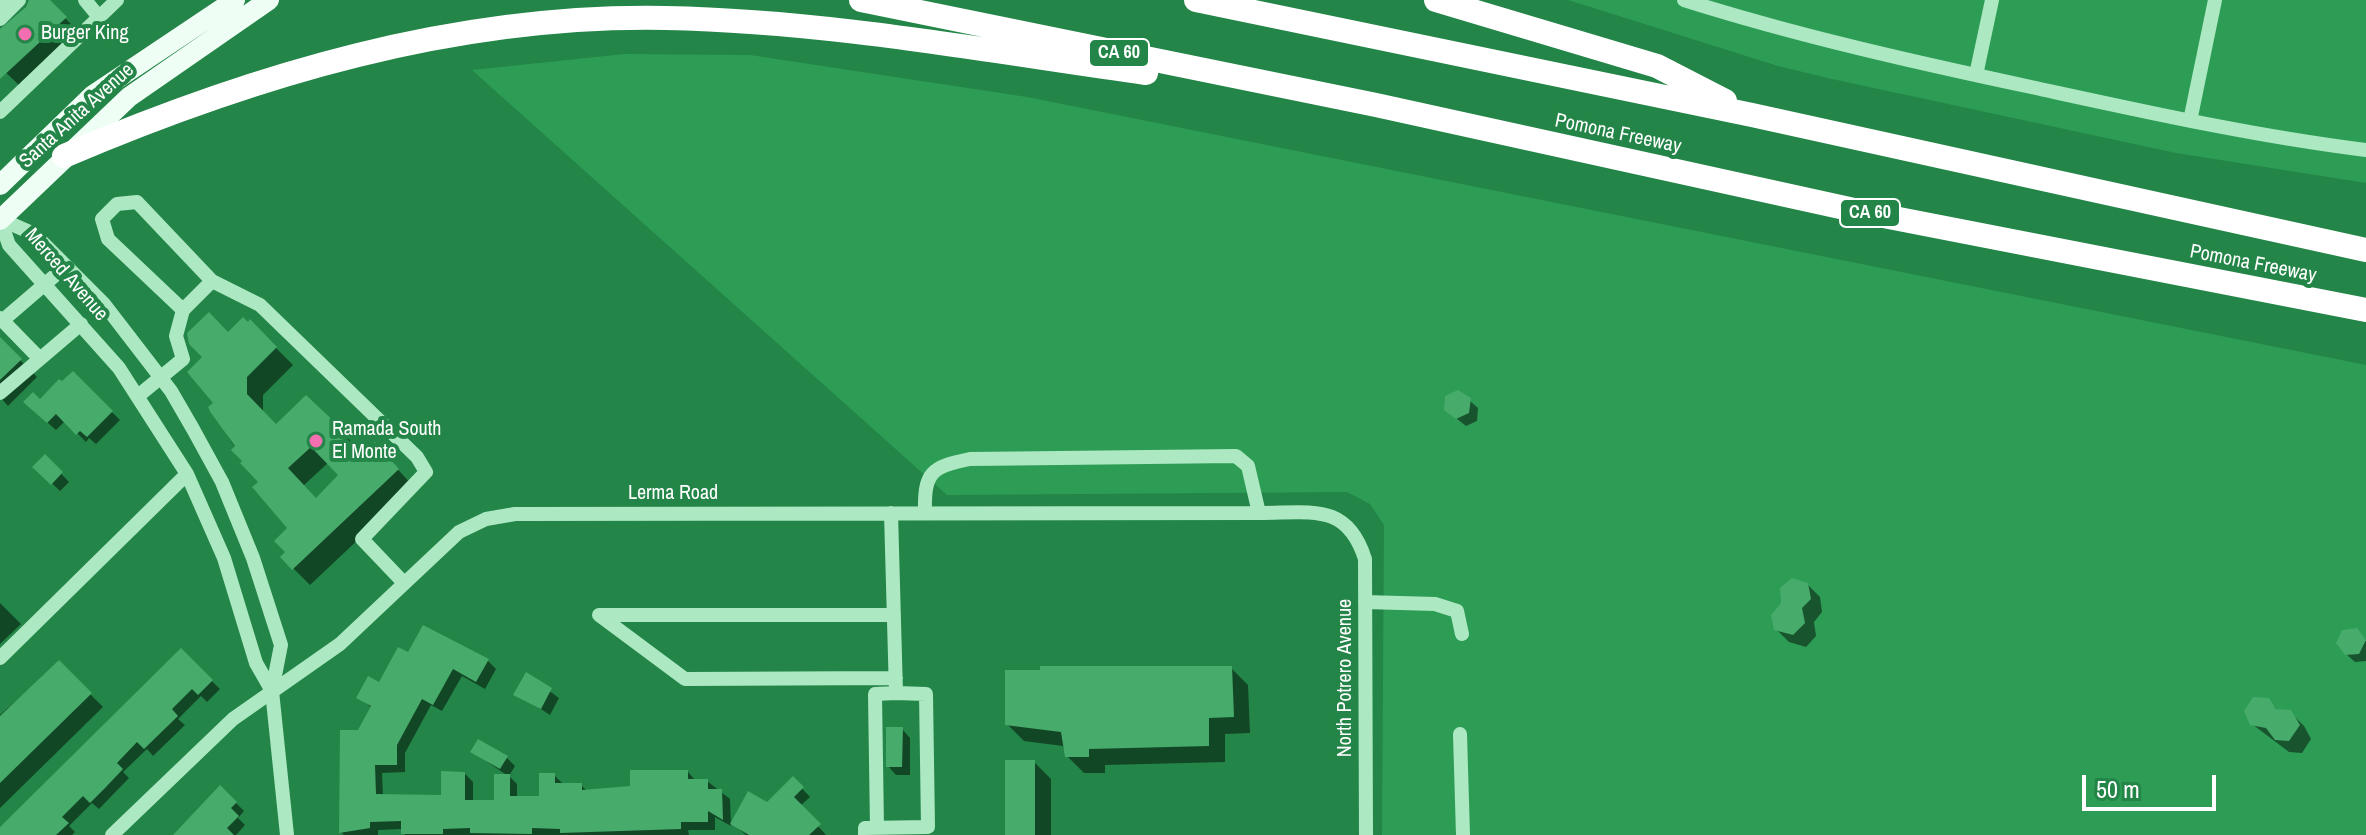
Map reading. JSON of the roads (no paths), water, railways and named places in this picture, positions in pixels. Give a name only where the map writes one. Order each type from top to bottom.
[{"type":"highway","name":"Pomona Freeway","points":[[861,0],[1376,105],[1863,212],[2366,310]]},
{"type":"highway","name":"Pomona Freeway","points":[[1196,0],[1752,115],[2366,250]]},
{"type":"highway","points":[[1436,0],[1657,66],[1752,115]]},
{"type":"highway","points":[[64,156],[148,119],[351,55],[455,34],[637,18],[821,28],[1376,105]]},
{"type":"main road","name":"Santa Anita Avenue","points":[[0,185],[93,95],[235,0]]},
{"type":"main road","name":"Santa Anita Avenue","points":[[0,220],[129,97],[269,0]]},
{"type":"street","points":[[0,19],[19,0]]},
{"type":"street","points":[[85,0],[99,17]]},
{"type":"street","points":[[0,112],[117,0]]},
{"type":"street","points":[[1684,0],[1832,43],[1976,75],[2190,121],[2366,150]]},
{"type":"street","points":[[1976,75],[1992,0]]},
{"type":"street","points":[[2190,121],[2215,0]]},
{"type":"street","points":[[183,310],[108,239],[102,219],[117,204],[137,202],[212,281],[260,305],[417,457],[426,472],[362,539],[404,583]]},
{"type":"street","name":"Merced Avenue","points":[[0,220],[34,234],[104,304],[161,378],[222,482],[253,558],[281,645],[272,691],[287,835]]},
{"type":"street","name":"Merced Avenue","points":[[0,220],[9,245],[119,368],[187,474],[224,558],[256,663],[272,691]]},
{"type":"street","points":[[40,359],[1,320],[66,266]]},
{"type":"street","points":[[138,396],[183,359],[176,336],[183,310],[212,281]]},
{"type":"street","points":[[0,393],[81,324]]},
{"type":"street","points":[[925,513],[928,477],[939,465],[970,459],[1236,456],[1248,466],[1259,513]]},
{"type":"street","points":[[0,658],[187,474]]},
{"type":"street","points":[[891,513],[896,685]]},
{"type":"street","name":"Lerma Road","points":[[112,835],[233,719],[340,644],[459,532],[486,519],[515,514],[1259,513],[1332,516],[1350,525]]},
{"type":"street","name":"North Potrero Avenue","points":[[1350,525],[1365,559],[1366,835]]},
{"type":"street","points":[[1365,602],[1446,607],[1457,611],[1462,634]]},
{"type":"street","points":[[894,615],[599,615],[685,679],[896,685],[926,694],[928,827],[871,832],[875,694],[896,685]]},
{"type":"street","points":[[1460,734],[1463,835]]},
{"type":"place","name":"Burger King","points":[[25,34]]},
{"type":"place","name":"Ramada South El Monte","points":[[316,441]]}]
